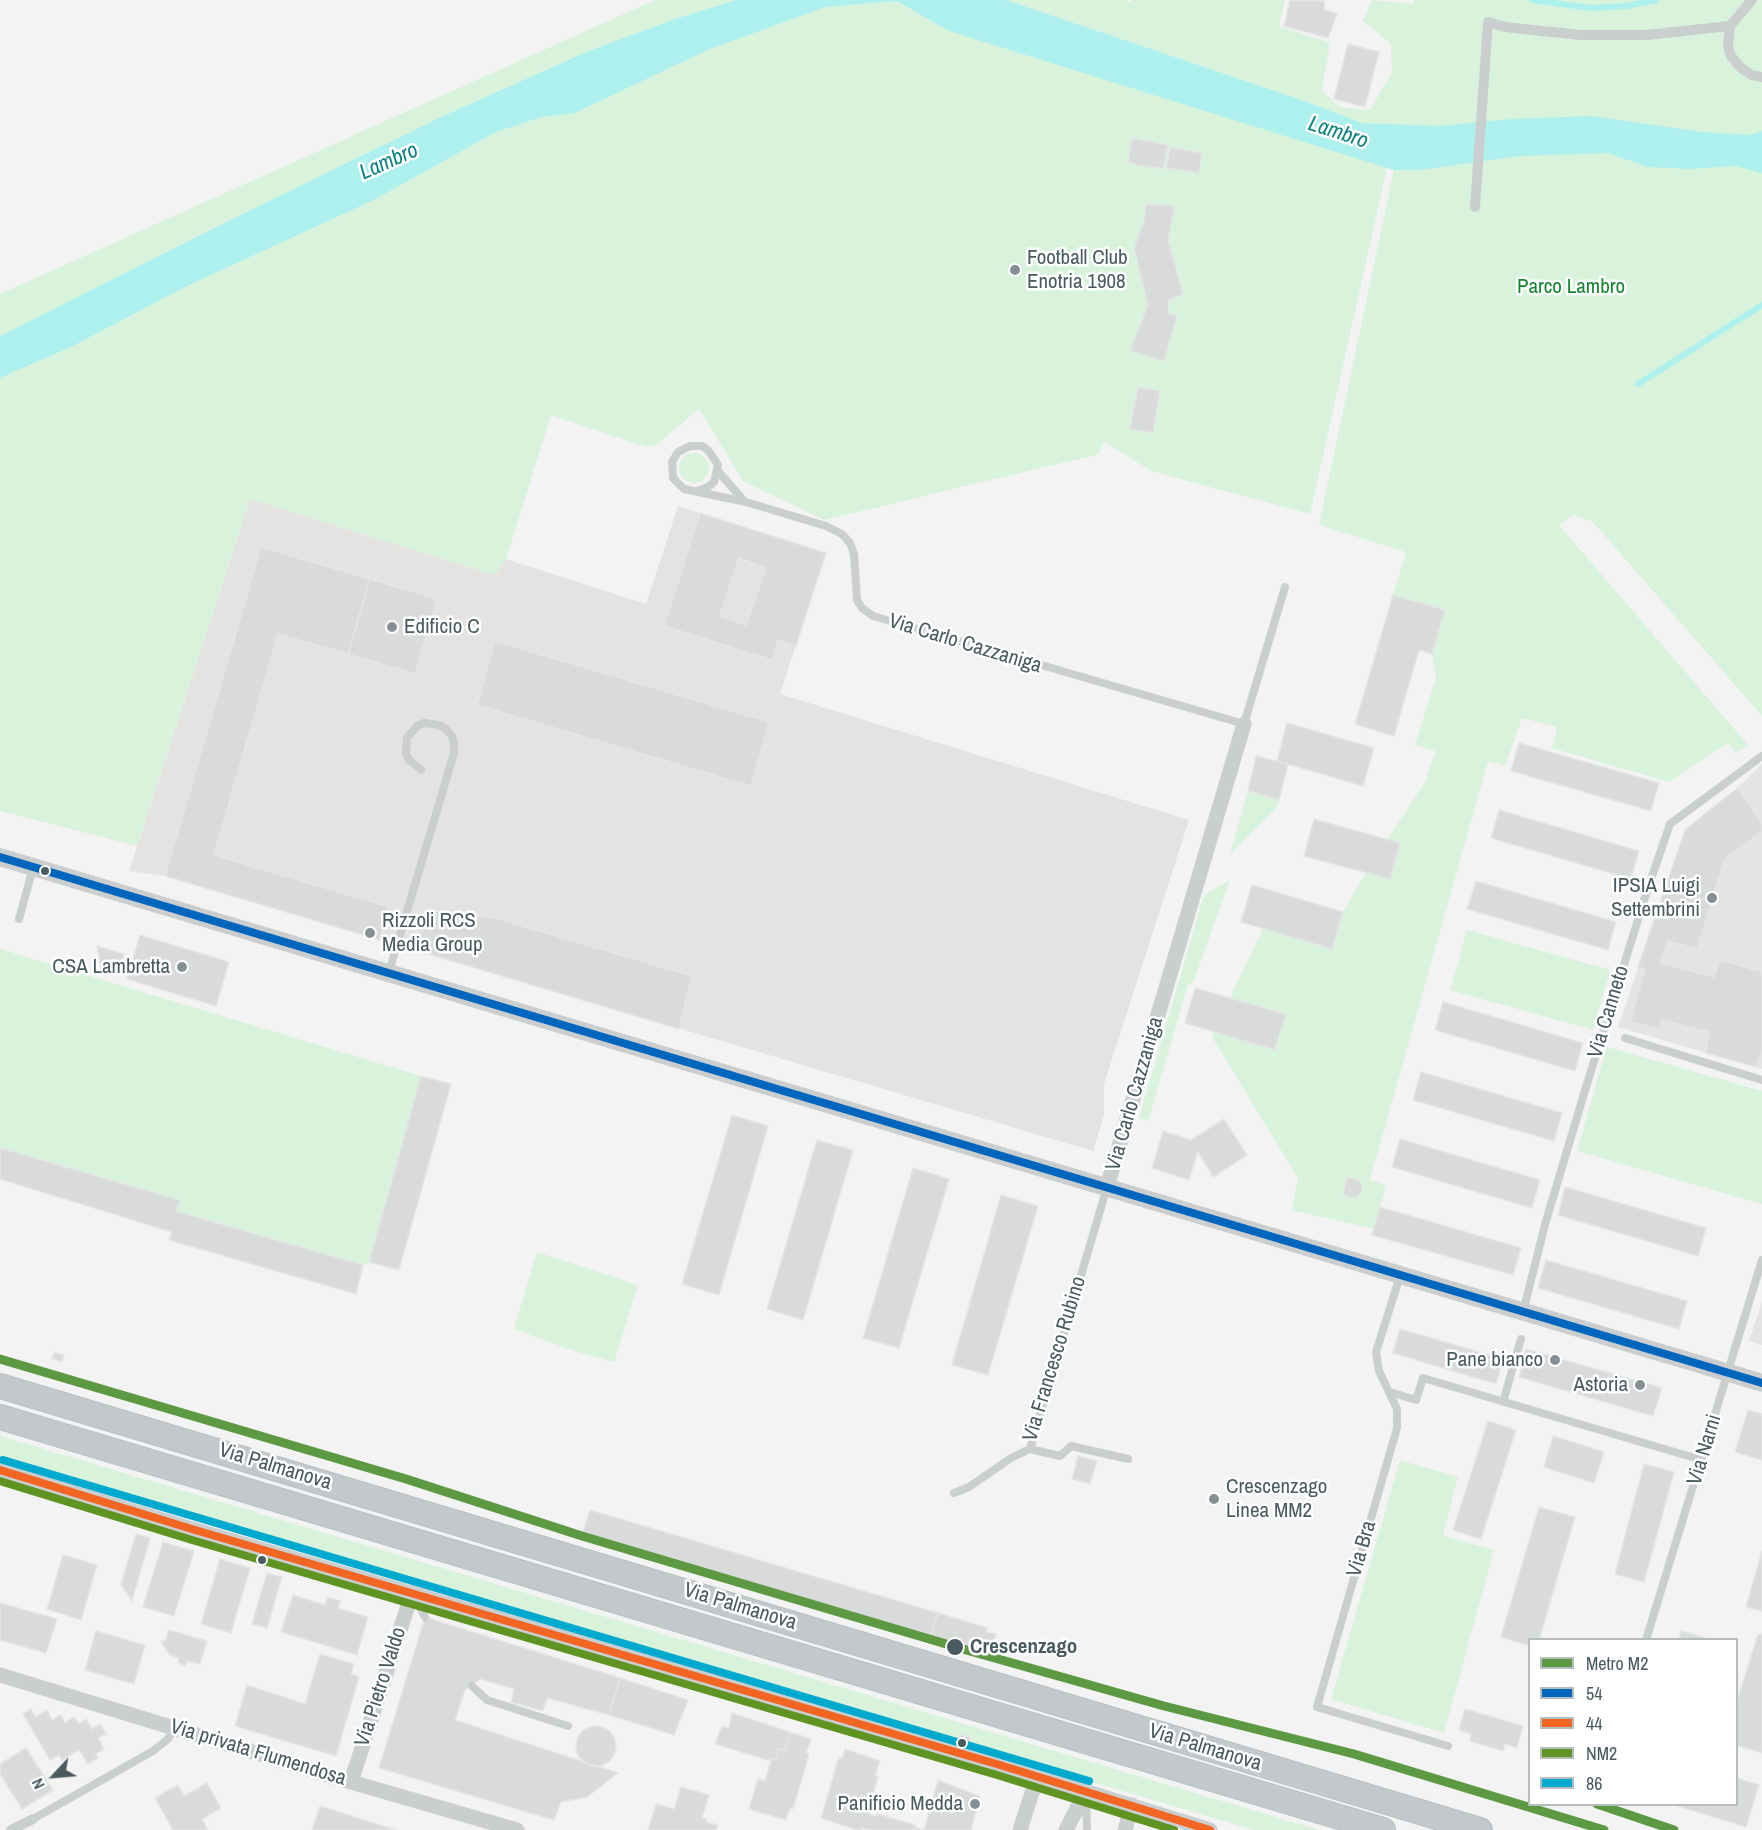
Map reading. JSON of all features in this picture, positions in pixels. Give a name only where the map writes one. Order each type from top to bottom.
[{"type":"highway","name":"Via Palmanova","points":[[0,1386],[1480,1830]]},
{"type":"highway","name":"Via Palmanova","points":[[0,1417],[1383,1830]]},
{"type":"street","points":[[1752,0],[1730,26],[1728,46],[1731,56],[1741,68],[1752,75],[1762,77]]},
{"type":"street","points":[[1475,207],[1488,22],[1516,28],[1594,36],[1646,35],[1730,26]]},
{"type":"street","name":"Via Carlo Cazzaniga","points":[[1107,1187],[1244,724]]},
{"type":"street","points":[[0,857],[1762,1383]]},
{"type":"street","points":[[0,1470],[1086,1791],[1210,1830]]},
{"type":"street","name":"Via Pietro Valdo","points":[[351,1782],[412,1593]]},
{"type":"street","name":"Via privata Flumendosa","points":[[0,1675],[351,1782],[518,1830]]},
{"type":"street","points":[[1020,1830],[1037,1777]]},
{"type":"street","points":[[1066,1830],[1086,1791]]},
{"type":"street","points":[[1125,1830],[1132,1805]]},
{"type":"street","points":[[11,1830],[33,1818]]},
{"type":"lane","points":[[690,446],[702,446],[714,456],[718,465],[717,470],[711,485],[697,491],[684,489],[673,478],[671,467],[675,455],[690,446]]},
{"type":"lane","points":[[717,470],[746,502]]},
{"type":"lane","name":"Via Carlo Cazzaniga","points":[[697,491],[746,502],[826,526],[842,534],[850,543],[854,554],[857,600],[862,608],[873,616],[1244,724],[1285,587]]},
{"type":"lane","points":[[389,973],[454,753],[452,736],[439,725],[424,723],[417,726],[407,738],[406,753],[409,760],[421,770]]},
{"type":"lane","name":"Via Canneto","points":[[1523,1312],[1546,1221],[1586,1087],[1670,824],[1762,756]]},
{"type":"lane","points":[[19,919],[33,867]]},
{"type":"lane","points":[[1625,1038],[1762,1080]]},
{"type":"lane","name":"Via Francesco Rubino","points":[[954,1492],[969,1487],[1011,1458],[1029,1449],[1107,1187]]},
{"type":"lane","name":"Via Narni","points":[[1647,1638],[1762,1260]]},
{"type":"lane","name":"Via Bra","points":[[1401,1275],[1376,1353],[1379,1371],[1398,1409],[1397,1428],[1317,1707],[1448,1746]]},
{"type":"lane","points":[[1503,1402],[1521,1339]]},
{"type":"lane","points":[[1390,1392],[1416,1400],[1423,1378],[1702,1460]]},
{"type":"lane","points":[[1029,1449],[1059,1456],[1071,1446],[1128,1459]]},
{"type":"lane","points":[[412,1593],[425,1617]]},
{"type":"lane","points":[[472,1686],[487,1700],[568,1726]]},
{"type":"lane","points":[[33,1818],[148,1754],[168,1739],[174,1728]]},
{"type":"lane","points":[[1086,1791],[1087,1830]]},
{"type":"shaded area","points":[[250,499],[495,575],[506,559],[646,604],[678,506],[826,553],[780,694],[1189,820],[1104,1084],[1104,1115],[1093,1151],[165,876],[129,871]]},
{"type":"shaded area","name":"IPSIA Luigi Settembrini","points":[[1762,764],[1762,1069],[1618,1027],[1685,830],[1737,788]]},
{"type":"shaded area","points":[[1762,1302],[1762,1345],[1749,1341]]},
{"type":"green space","points":[[655,0],[736,0],[675,19],[586,52],[441,117],[0,336],[0,294]]},
{"type":"green space","name":"Parco Lambro","points":[[1006,0],[1124,0],[1133,3],[1131,0],[1285,0],[1279,26],[1330,43],[1322,90],[1339,107],[1370,110],[1392,72],[1391,44],[1363,21],[1372,0],[1414,4],[1414,0],[1762,0],[1762,716],[1593,522],[1573,515],[1559,525],[1748,745],[1736,753],[1728,743],[1669,782],[1552,748],[1557,727],[1522,718],[1505,766],[1488,761],[1370,1180],[1386,1185],[1374,1229],[1292,1210],[1298,1178],[1212,1037],[1213,1032],[1275,1049],[1285,1014],[1230,998],[1263,928],[1332,949],[1343,912],[1366,873],[1390,879],[1400,844],[1387,840],[1425,782],[1435,751],[1415,745],[1436,677],[1432,654],[1445,610],[1393,595],[1406,552],[1319,525],[1394,170],[1399,170],[1408,125],[1362,123],[1299,99]]},
{"type":"green space","points":[[897,1],[949,31],[1387,167],[1310,514],[1151,471],[1104,441],[1099,454],[824,520],[743,481],[699,409],[656,445],[646,447],[551,415],[506,559],[495,575],[250,499],[137,846],[0,811],[0,378],[71,347],[189,285],[374,200],[496,132],[542,117],[575,113],[710,49],[826,7]]},
{"type":"green space","points":[[694,453],[705,457],[709,468],[705,479],[694,483],[683,479],[679,468],[683,457]]},
{"type":"green space","points":[[1248,791],[1279,800],[1276,808],[1230,854]]},
{"type":"green space","points":[[1230,880],[1194,980],[1188,985],[1148,1121],[1139,1118],[1204,895]]},
{"type":"green space","points":[[1467,930],[1610,970],[1593,1030],[1450,990]]},
{"type":"green space","points":[[0,949],[421,1076],[369,1262],[363,1265],[176,1211],[179,1201],[0,1148]]},
{"type":"green space","points":[[1607,1047],[1762,1091],[1762,1204],[1577,1151]]},
{"type":"green space","points":[[537,1252],[638,1285],[614,1362],[574,1351],[514,1329]]},
{"type":"green space","points":[[0,1436],[1319,1830],[1254,1830],[0,1457]]},
{"type":"green space","points":[[1400,1460],[1458,1477],[1443,1536],[1494,1550],[1444,1733],[1331,1699]]},
{"type":"water","name":"Lambro","points":[[736,0],[1006,0],[1299,99],[1362,123],[1439,126],[1513,119],[1591,116],[1703,132],[1749,135],[1762,131],[1762,173],[1735,166],[1691,169],[1648,167],[1608,153],[1520,156],[1421,170],[1394,170],[949,31],[897,1],[826,7],[710,49],[575,113],[542,117],[496,132],[374,200],[189,285],[71,347],[0,378],[0,336],[441,117],[586,52],[675,19]]},
{"type":"building","points":[[1290,0],[1325,1],[1324,9],[1337,14],[1328,38],[1284,26]]},
{"type":"building","points":[[1348,44],[1379,52],[1365,107],[1334,99]]},
{"type":"building","points":[[1132,138],[1168,145],[1163,169],[1128,163]]},
{"type":"building","points":[[1170,147],[1202,153],[1199,173],[1166,168]]},
{"type":"building","points":[[1146,204],[1175,206],[1168,239],[1183,294],[1169,300],[1168,313],[1177,316],[1164,361],[1130,351],[1148,305],[1134,248],[1144,221]]},
{"type":"building","points":[[1138,387],[1160,391],[1153,433],[1130,429]]},
{"type":"building","points":[[700,513],[826,553],[796,646],[778,640],[772,660],[664,626]],"holes":[[[739,558],[766,568],[746,625],[720,616]]]},
{"type":"building","points":[[261,547],[370,579],[348,654],[278,634],[214,855],[389,907],[380,940],[165,876]]},
{"type":"building","name":"Edificio C","points":[[370,579],[437,599],[415,674],[348,654]]},
{"type":"building","points":[[1393,595],[1445,610],[1432,654],[1419,650],[1394,736],[1355,724]]},
{"type":"building","points":[[495,641],[769,722],[751,786],[477,705]]},
{"type":"building","points":[[1287,723],[1374,748],[1363,786],[1277,761]]},
{"type":"building","points":[[1519,743],[1659,783],[1651,811],[1511,771]]},
{"type":"building","points":[[1256,756],[1288,764],[1279,800],[1248,791]]},
{"type":"building","name":"IPSIA Luigi Settembrini","points":[[1737,788],[1762,823],[1762,831],[1725,859],[1697,949],[1668,941],[1660,963],[1714,977],[1720,960],[1762,972],[1762,1051],[1756,1067],[1706,1053],[1709,1032],[1662,1020],[1660,1029],[1630,1022],[1645,969],[1638,967],[1685,830]]},
{"type":"building","points":[[1499,810],[1639,851],[1631,879],[1491,838]]},
{"type":"building","points":[[1314,819],[1400,843],[1390,879],[1304,856]]},
{"type":"building","points":[[1476,881],[1616,922],[1608,950],[1467,909]]},
{"type":"building","points":[[1252,885],[1343,912],[1332,949],[1241,922]]},
{"type":"building","points":[[428,910],[495,918],[692,976],[679,1029],[415,950],[423,918],[426,919]]},
{"type":"building","points":[[140,935],[229,962],[216,1006],[127,979]]},
{"type":"building","points":[[97,946],[124,954],[118,975],[101,970]]},
{"type":"building","points":[[1195,988],[1286,1014],[1275,1050],[1185,1023]]},
{"type":"building","points":[[1443,1002],[1583,1043],[1575,1071],[1435,1030]]},
{"type":"building","points":[[1421,1072],[1562,1113],[1554,1141],[1413,1100]]},
{"type":"building","points":[[421,1076],[451,1084],[399,1270],[369,1262]]},
{"type":"building","points":[[732,1115],[768,1126],[719,1295],[682,1284]]},
{"type":"building","points":[[1224,1119],[1247,1155],[1213,1177],[1198,1152],[1189,1180],[1152,1168],[1163,1131],[1191,1140]]},
{"type":"building","points":[[1400,1139],[1540,1180],[1532,1208],[1392,1167]]},
{"type":"building","points":[[817,1140],[853,1150],[803,1320],[767,1309]]},
{"type":"building","points":[[0,1148],[180,1200],[176,1211],[363,1265],[356,1294],[169,1240],[172,1232],[0,1179]]},
{"type":"building","points":[[913,1168],[949,1179],[899,1348],[863,1338]]},
{"type":"building","points":[[1347,1177],[1359,1180],[1362,1184],[1362,1191],[1357,1197],[1352,1198],[1343,1194]]},
{"type":"building","points":[[1565,1187],[1706,1228],[1698,1256],[1558,1215]]},
{"type":"building","points":[[1001,1195],[1038,1206],[988,1375],[952,1365]]},
{"type":"building","points":[[1380,1207],[1521,1248],[1513,1275],[1372,1235]]},
{"type":"building","points":[[1546,1260],[1687,1301],[1679,1329],[1538,1288]]},
{"type":"building","points":[[1400,1329],[1503,1359],[1496,1384],[1393,1353]]},
{"type":"building","points":[[1526,1349],[1662,1388],[1653,1416],[1519,1377]]},
{"type":"building","points":[[54,1352],[64,1355],[62,1362],[52,1359]]},
{"type":"building","points":[[1748,1410],[1762,1414],[1762,1460],[1735,1452]]},
{"type":"building","points":[[1488,1421],[1516,1430],[1481,1539],[1453,1530]]},
{"type":"building","points":[[1553,1436],[1604,1452],[1594,1483],[1544,1467]]},
{"type":"building","points":[[1078,1456],[1097,1461],[1090,1484],[1072,1479]]},
{"type":"building","points":[[1644,1464],[1674,1472],[1644,1582],[1615,1574]]},
{"type":"building","points":[[1539,1507],[1575,1517],[1540,1638],[1528,1638],[1528,1645],[1501,1637]]},
{"type":"building","points":[[590,1510],[938,1613],[930,1636],[583,1532]]},
{"type":"building","points":[[136,1534],[150,1538],[132,1601],[121,1585]]},
{"type":"building","points":[[163,1542],[194,1551],[174,1616],[143,1607]]},
{"type":"building","points":[[1762,1551],[1762,1611],[1746,1607]]},
{"type":"building","points":[[63,1555],[97,1565],[81,1620],[47,1609]]},
{"type":"building","points":[[220,1559],[250,1568],[231,1633],[201,1624]]},
{"type":"building","points":[[267,1573],[282,1577],[267,1628],[252,1624]]},
{"type":"building","points":[[293,1595],[325,1605],[328,1597],[340,1601],[338,1608],[368,1617],[357,1655],[281,1632]]},
{"type":"building","points":[[0,1603],[57,1619],[46,1653],[0,1640]]},
{"type":"building","points":[[938,1613],[987,1628],[986,1632],[996,1634],[992,1649],[982,1646],[980,1650],[930,1636]]},
{"type":"building","points":[[425,1617],[620,1678],[609,1715],[547,1698],[543,1711],[511,1702],[514,1689],[480,1679],[465,1690],[455,1720],[618,1773],[587,1797],[561,1802],[554,1820],[379,1768]]},
{"type":"building","points":[[169,1630],[207,1641],[200,1664],[187,1661],[185,1666],[178,1663],[179,1658],[170,1655],[161,1642],[166,1639]]},
{"type":"building","points":[[96,1631],[145,1645],[134,1684],[85,1670]]},
{"type":"building","points":[[1681,1631],[1705,1638],[1679,1638]]},
{"type":"building","points":[[1758,1634],[1762,1635],[1762,1753],[1738,1746],[1738,1698]]},
{"type":"building","points":[[320,1654],[354,1664],[351,1674],[359,1677],[336,1756],[235,1726],[247,1685],[305,1704]]},
{"type":"building","points":[[620,1678],[688,1700],[674,1735],[609,1715]]},
{"type":"building","points":[[31,1709],[35,1717],[47,1710],[52,1720],[61,1715],[65,1723],[74,1717],[79,1724],[86,1719],[92,1729],[100,1724],[106,1734],[98,1738],[104,1749],[96,1754],[98,1758],[88,1764],[79,1750],[62,1760],[59,1755],[50,1760],[23,1714]]},
{"type":"building","points":[[1465,1709],[1523,1726],[1517,1748],[1505,1744],[1503,1751],[1470,1741],[1471,1734],[1459,1730]]},
{"type":"building","points":[[732,1713],[790,1732],[785,1748],[788,1749],[787,1752],[779,1749],[776,1759],[772,1758],[771,1761],[715,1744],[722,1726],[729,1728]]},
{"type":"building","points":[[596,1726],[610,1732],[616,1746],[610,1760],[596,1766],[582,1760],[576,1746],[582,1732]]},
{"type":"building","points":[[790,1732],[811,1739],[793,1809],[790,1808],[786,1820],[749,1809],[758,1779],[765,1781],[772,1758],[776,1759],[779,1749],[787,1752],[788,1749],[785,1748]]},
{"type":"building","points":[[960,1734],[971,1738],[969,1742],[958,1739]]},
{"type":"building","points":[[26,1748],[53,1790],[22,1809],[0,1774],[0,1764]]},
{"type":"building","points":[[845,1749],[880,1761],[875,1776],[878,1777],[873,1795],[870,1794],[867,1809],[871,1815],[876,1816],[877,1814],[915,1825],[924,1830],[862,1828],[857,1830],[821,1818],[839,1757],[842,1759]]},
{"type":"building","points":[[1738,1779],[1759,1785],[1746,1827],[1678,1806],[1738,1806]]},
{"type":"building","points":[[938,1780],[980,1796],[971,1830],[924,1830]]},
{"type":"building","points":[[207,1783],[221,1808],[202,1819],[208,1830],[173,1830],[155,1798],[178,1785],[184,1796]]},
{"type":"building","points":[[681,1787],[709,1795],[702,1818],[707,1819],[706,1822],[718,1825],[716,1830],[648,1830],[656,1804],[674,1809]]},
{"type":"building","points":[[320,1806],[396,1830],[312,1830]]},
{"type":"waterway","points":[[1532,0],[1591,8],[1627,6],[1656,0]]},
{"type":"waterway","points":[[1638,384],[1762,305]]},
{"type":"metro line","name":"M2","points":[[0,1359],[406,1479],[582,1536],[963,1649],[1164,1706],[1354,1754],[1604,1830]]},
{"type":"metro line","name":"M2","points":[[1603,1806],[1674,1830]]},
{"type":"transit line","name":"54","points":[[0,857],[1762,1383]]},
{"type":"transit line","name":"86","points":[[3,1460],[1089,1781]]},
{"type":"transit line","name":"44","points":[[0,1470],[195,1530],[1000,1765],[1210,1830]]},
{"type":"transit line","name":"NM2","points":[[0,1481],[192,1540],[997,1775],[1174,1830]]},
{"type":"place","name":"Football Club Enotria 1908","points":[[1015,270]]},
{"type":"place","name":"Edificio C","points":[[392,627]]},
{"type":"place","name":"IPSIA Luigi Settembrini","points":[[1712,898]]},
{"type":"place","name":"Rizzoli RCS Media Group","points":[[370,933]]},
{"type":"place","name":"CSA Lambretta","points":[[182,967]]},
{"type":"place","name":"Pane bianco","points":[[1555,1360]]},
{"type":"place","name":"Astoria","points":[[1640,1385]]},
{"type":"place","name":"Crescenzago Linea MM2","points":[[1214,1499]]},
{"type":"place","name":"Crescenzago","points":[[955,1647]]},
{"type":"place","name":"Panificio Medda","points":[[975,1804]]}]
